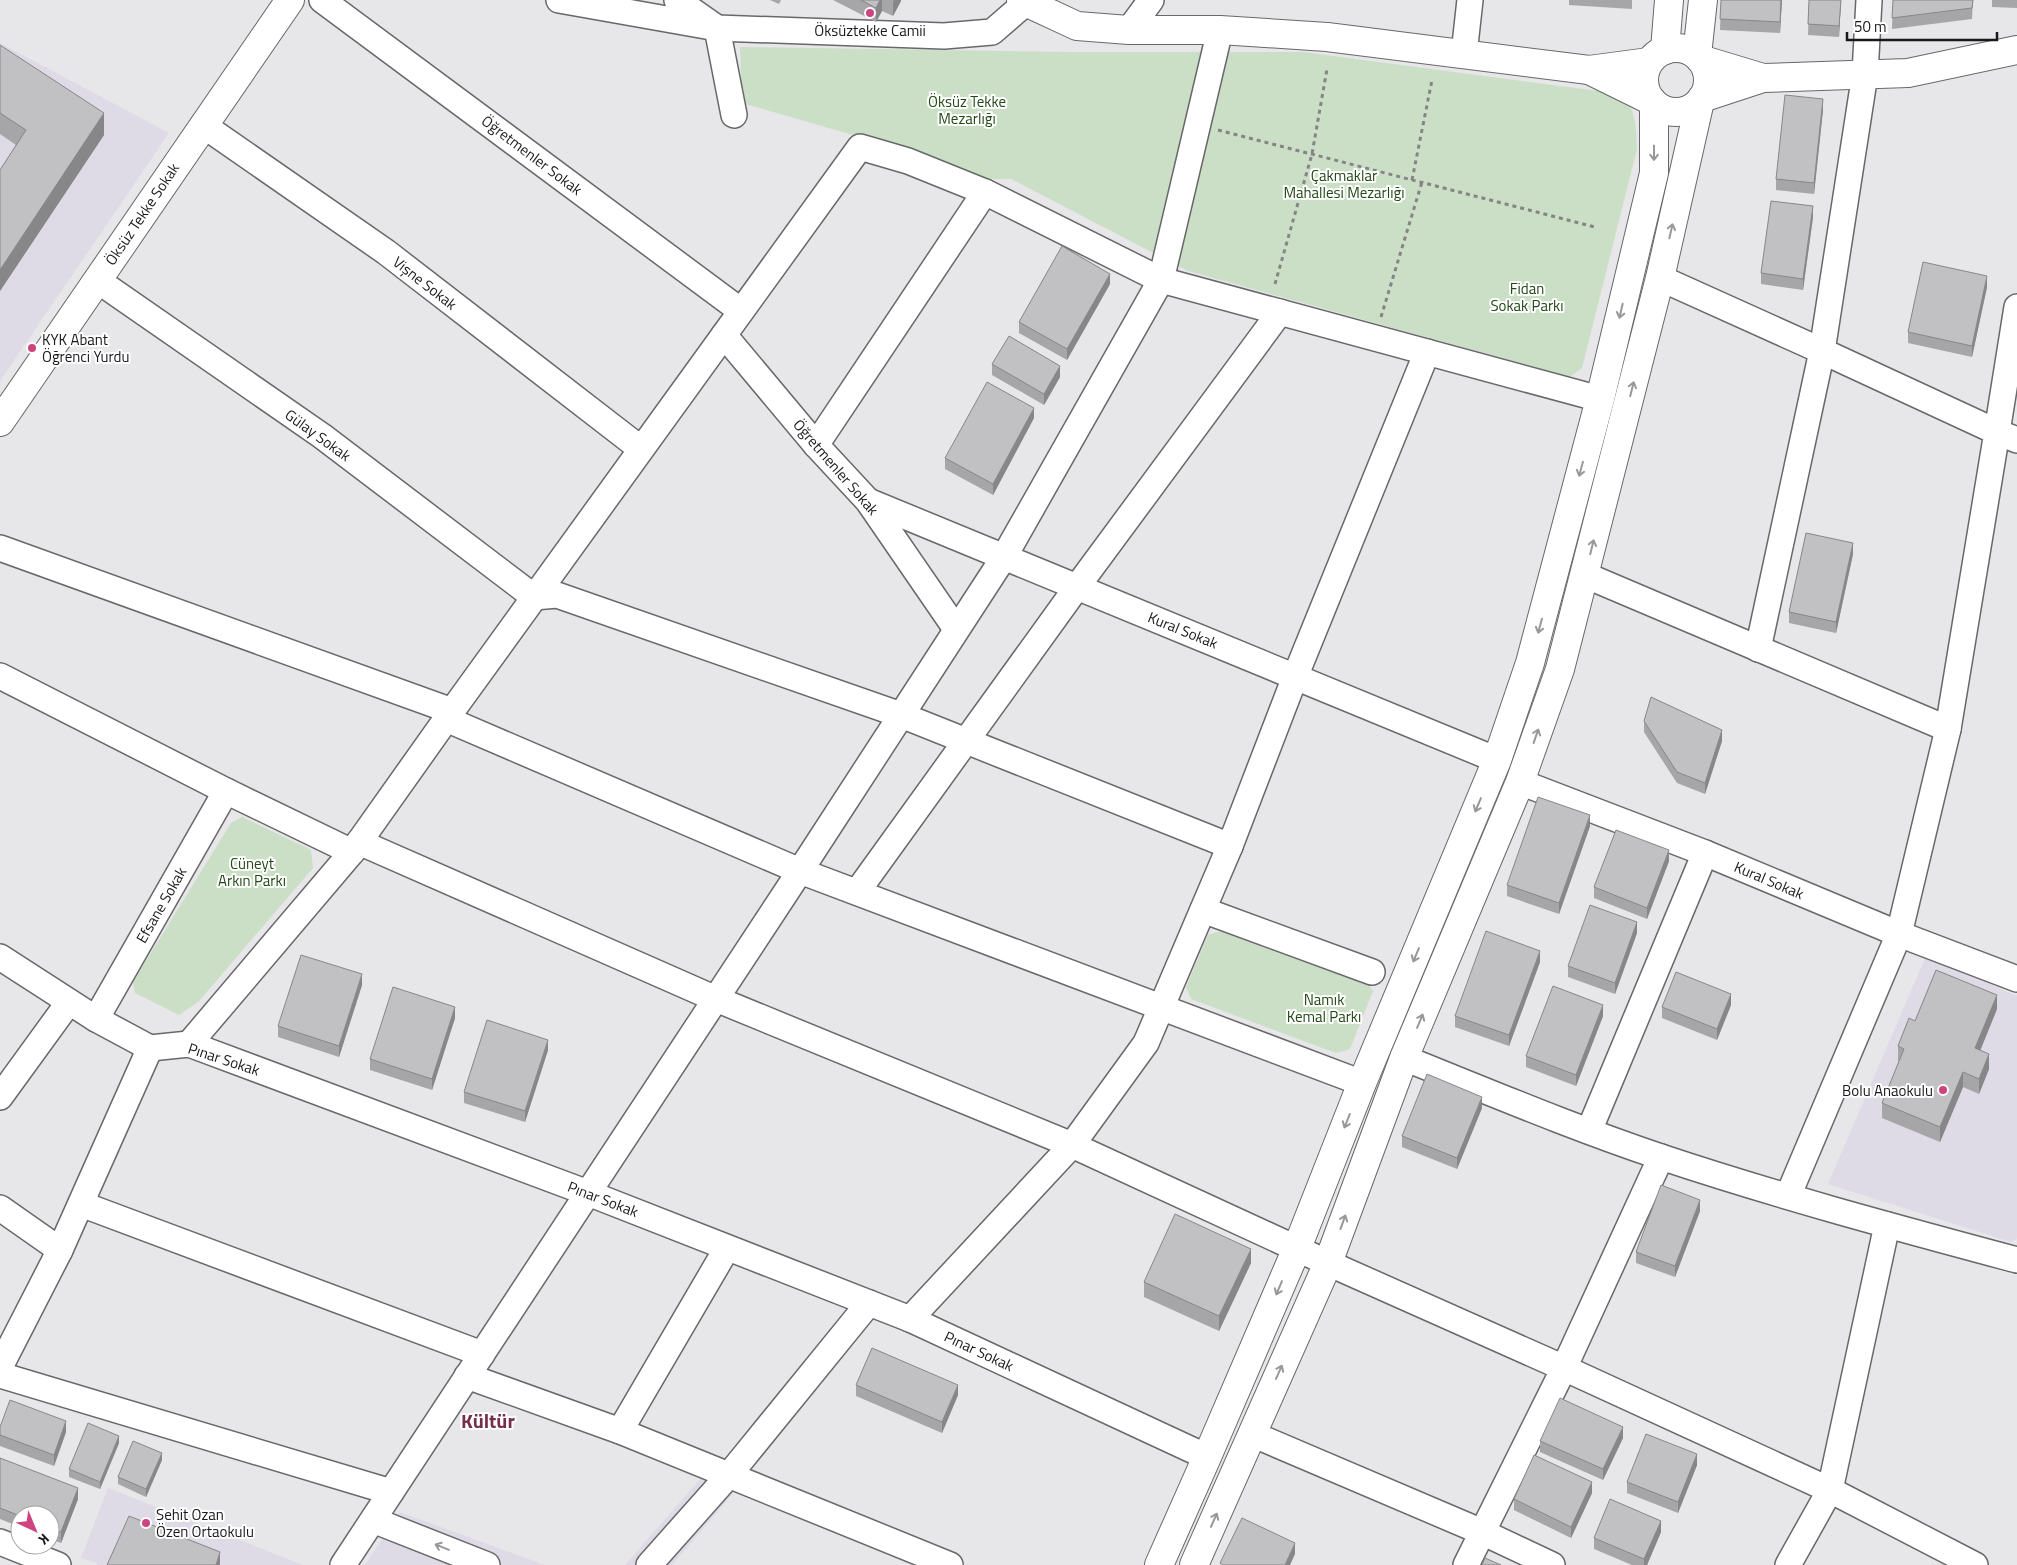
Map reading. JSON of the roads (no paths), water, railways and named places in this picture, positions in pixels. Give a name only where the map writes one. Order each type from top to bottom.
[{"type":"main road","points":[[1158,1565],[1207,1457],[1296,1248],[1362,1083],[1497,760],[1530,663],[1600,399],[1654,173],[1653,102],[1646,93],[1644,83],[1645,72],[1657,56],[1669,0]]},
{"type":"main road","points":[[1194,1565],[1328,1263],[1404,1058],[1520,782],[1560,669],[1660,278],[1701,100],[1708,83],[1707,72],[1698,57],[1703,0]]},
{"type":"main road","points":[[1026,1],[1078,26],[1129,30],[1220,30],[1327,37],[1589,70],[1657,56],[1678,48],[1688,50],[1698,57],[1763,78]]},
{"type":"main road","name":"Öksüz Tekke Sokak","points":[[0,422],[203,125],[282,2]]},
{"type":"main road","points":[[1589,70],[1653,102],[1662,109],[1672,112],[1692,108],[1701,100],[1763,78],[1908,73],[2017,50]]},
{"type":"street","name":"Öğretmenler Sokak","points":[[322,0],[741,311]]},
{"type":"street","points":[[559,0],[717,28],[944,36],[992,32],[1026,1]]},
{"type":"street","points":[[677,0],[717,28],[734,115]]},
{"type":"street","points":[[1129,30],[1151,0]]},
{"type":"street","points":[[1464,54],[1470,0]]},
{"type":"street","points":[[1758,649],[1822,352],[1865,74],[1869,0]]},
{"type":"street","points":[[345,1564],[1004,557],[1161,280],[1220,30]]},
{"type":"street","name":"Vişne Sokak","points":[[203,125],[386,252],[641,449]]},
{"type":"street","points":[[189,1044],[356,847],[449,715],[860,147],[908,161],[985,192],[1161,280],[1600,399]]},
{"type":"street","points":[[816,445],[985,192]]},
{"type":"street","points":[[1660,278],[2007,436]]},
{"type":"street","name":"Gülay Sokak","points":[[97,280],[322,436],[534,597]]},
{"type":"street","points":[[1788,1196],[1900,934],[1948,730],[2007,436],[2017,308]]},
{"type":"street","points":[[857,892],[1076,587],[1280,312]]},
{"type":"street","name":"Öğretmenler Sokak","points":[[724,335],[816,445],[868,501],[956,630]]},
{"type":"street","points":[[910,1319],[1072,1145],[1146,1043],[1230,846],[1295,677],[1427,352]]},
{"type":"street","name":"Kural Sokak","points":[[868,501],[1497,760]]},
{"type":"street","points":[[0,548],[449,715],[800,871],[1362,1083]]},
{"type":"street","points":[[1585,576],[1948,730]]},
{"type":"street","points":[[534,597],[558,595],[901,715],[1230,846]]},
{"type":"street","points":[[0,676],[226,791],[716,999],[1072,1145],[1830,1490],[1975,1565]]},
{"type":"street","name":"Kural Sokak","points":[[1520,782],[1705,853],[1900,934],[2017,979]]},
{"type":"street","name":"Efsane Sokak","points":[[96,1019],[226,791]]},
{"type":"street","points":[[1589,1131],[1705,853]]},
{"type":"street","points":[[1203,910],[1372,972]]},
{"type":"street","points":[[0,957],[96,1019],[150,1048],[60,1250],[0,1367]]},
{"type":"street","points":[[0,1097],[69,1002]]},
{"type":"street","name":"Pınar Sokak","points":[[150,1048],[189,1044],[588,1193],[910,1319],[1207,1457]]},
{"type":"street","points":[[1404,1058],[1589,1131],[1661,1157],[1887,1225],[2017,1260]]},
{"type":"street","points":[[1466,1565],[1564,1368],[1661,1157]]},
{"type":"street","points":[[81,1204],[482,1354]]},
{"type":"street","points":[[0,1208],[60,1250]]},
{"type":"street","points":[[1788,1565],[1830,1490],[1887,1225]]},
{"type":"street","points":[[620,1431],[727,1248]]},
{"type":"street","points":[[649,1565],[729,1474],[869,1303]]},
{"type":"street","points":[[0,1375],[391,1492]]},
{"type":"street","points":[[467,1376],[620,1431],[950,1565]]},
{"type":"street","points":[[1252,1434],[1482,1532],[1552,1565]]},
{"type":"street","points":[[373,1520],[487,1565]]},
{"type":"street","points":[[0,1542],[58,1565]]},
{"type":"place","name":"Öksüztekke Camii","points":[[870,13]]},
{"type":"place","name":"KYK Abant Öğrenci Yurdu","points":[[32,348]]},
{"type":"place","name":"Bolu Anaokulu","points":[[1943,1090]]},
{"type":"place","name":"Şehit Ozan Özen Ortaokulu","points":[[146,1523]]},
{"type":"district","name":"Kültür","points":[[488,1420]]},
{"type":"park label","name":"Öksüz Tekke Mezarlığı","points":[[967,110]]},
{"type":"park label","name":"Çakmaklar Mahallesi Mezarlığı","points":[[1344,184]]},
{"type":"park label","name":"Fidan Sokak Parkı","points":[[1527,296]]},
{"type":"park label","name":"Cüneyt Arkın Parkı","points":[[252,872]]},
{"type":"park label","name":"Namık Kemal Parkı","points":[[1324,1008]]}]
